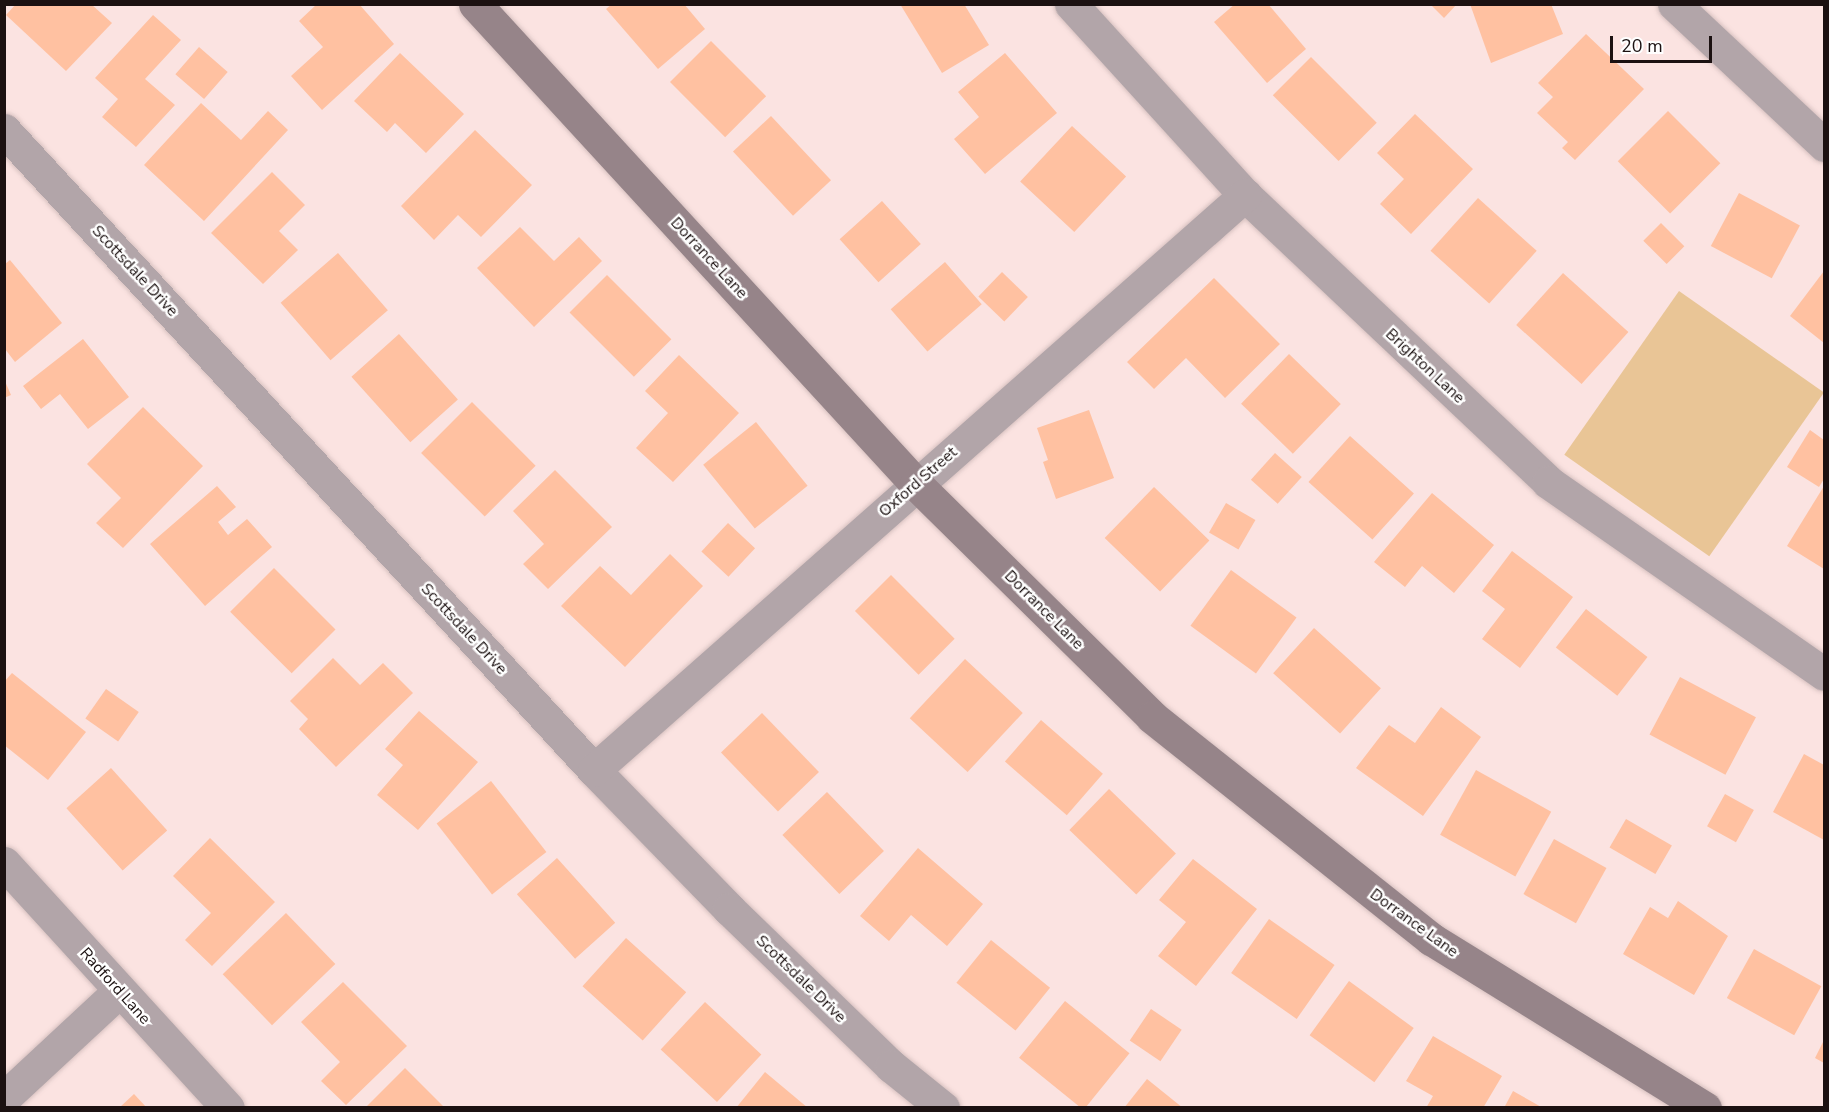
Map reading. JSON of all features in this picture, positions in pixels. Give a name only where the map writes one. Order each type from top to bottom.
[{"type":"street","name":"Dorrance Lane","points":[[476,4],[916,484],[1152,717],[1431,939],[1705,1107]]},
{"type":"street","name":"Brighton Lane","points":[[1071,4],[1245,195],[1548,482],[1824,674]]},
{"type":"street","points":[[1674,4],[1824,145]]},
{"type":"street","name":"Scottsdale Drive","points":[[4,130],[594,770],[729,909],[891,1066],[943,1107]]},
{"type":"street","name":"Oxford Street","points":[[594,770],[1245,195]]},
{"type":"street","name":"Radford Lane","points":[[4,863],[118,992],[228,1107]]},
{"type":"street","points":[[4,1098],[118,992]]},
{"type":"shaded area","points":[[1679,291],[1824,393],[1709,556],[1564,455]]},
{"type":"building","points":[[16,4],[91,4],[112,23],[66,71],[6,15]]},
{"type":"building","points":[[317,4],[359,4],[394,44],[322,110],[291,76],[323,47],[299,21]]},
{"type":"building","points":[[612,4],[684,4],[705,29],[658,69],[606,9]]},
{"type":"building","points":[[900,4],[964,4],[989,45],[942,73]]},
{"type":"building","points":[[1235,4],[1268,4],[1306,49],[1267,83],[1214,22]]},
{"type":"building","points":[[1430,4],[1457,4],[1444,18]]},
{"type":"building","points":[[1470,4],[1551,4],[1563,34],[1491,63]]},
{"type":"building","points":[[153,15],[181,40],[145,79],[175,105],[136,147],[102,117],[118,99],[95,78]]},
{"type":"building","points":[[1586,34],[1644,89],[1575,160],[1562,148],[1568,142],[1537,113],[1553,97],[1538,83]]},
{"type":"building","points":[[711,41],[766,96],[725,137],[670,82]]},
{"type":"building","points":[[199,47],[228,72],[204,99],[175,74]]},
{"type":"building","points":[[400,53],[464,114],[426,153],[395,123],[387,132],[354,101]]},
{"type":"building","points":[[1005,53],[1057,113],[985,174],[954,139],[979,117],[958,92]]},
{"type":"building","points":[[1311,57],[1377,123],[1339,161],[1273,95]]},
{"type":"building","points":[[201,103],[241,140],[268,111],[288,130],[204,221],[144,165]]},
{"type":"building","points":[[1668,111],[1720,163],[1670,214],[1618,161]]},
{"type":"building","points":[[1415,114],[1473,169],[1411,234],[1380,204],[1404,179],[1377,153]]},
{"type":"building","points":[[771,116],[831,180],[793,216],[733,151]]},
{"type":"building","points":[[1072,126],[1126,176],[1074,232],[1020,182]]},
{"type":"building","points":[[475,130],[532,185],[481,237],[458,215],[434,240],[401,206]]},
{"type":"building","points":[[272,172],[305,205],[279,231],[298,250],[263,284],[211,233]]},
{"type":"building","points":[[1739,193],[1800,225],[1772,278],[1711,246]]},
{"type":"building","points":[[1478,198],[1537,251],[1489,304],[1430,251]]},
{"type":"building","points":[[882,201],[921,244],[878,282],[840,239]]},
{"type":"building","points":[[1661,223],[1684,246],[1667,264],[1643,241]]},
{"type":"building","points":[[520,227],[554,261],[579,237],[602,261],[534,327],[477,268]]},
{"type":"building","points":[[338,253],[388,310],[331,360],[281,303]]},
{"type":"building","points":[[10,260],[62,323],[15,362],[5,349],[5,264]]},
{"type":"building","points":[[945,262],[982,304],[927,351],[891,309]]},
{"type":"building","points":[[1824,271],[1824,343],[1790,316]]},
{"type":"building","points":[[1002,272],[1028,297],[1004,321],[978,296]]},
{"type":"building","points":[[1563,273],[1628,332],[1582,384],[1516,325]]},
{"type":"building","points":[[607,275],[671,339],[634,377],[570,312]]},
{"type":"building","points":[[1214,278],[1280,344],[1225,398],[1186,358],[1154,389],[1127,362]]},
{"type":"building","points":[[399,334],[458,399],[410,442],[351,377]]},
{"type":"building","points":[[83,339],[129,397],[88,429],[60,394],[41,409],[23,386]]},
{"type":"building","points":[[1289,354],[1341,404],[1293,454],[1241,404]]},
{"type":"building","points":[[679,355],[739,413],[673,482],[636,448],[668,413],[645,391]]},
{"type":"building","points":[[4,379],[11,395],[4,398]]},
{"type":"building","points":[[472,402],[536,466],[485,517],[421,453]]},
{"type":"building","points":[[143,407],[203,466],[123,548],[96,523],[121,498],[87,464]]},
{"type":"building","points":[[1089,410],[1114,478],[1056,499],[1043,462],[1048,460],[1037,428]]},
{"type":"building","points":[[756,422],[808,486],[755,529],[703,465]]},
{"type":"building","points":[[1810,430],[1824,440],[1824,479],[1819,487],[1787,467]]},
{"type":"building","points":[[1350,436],[1414,494],[1372,540],[1309,482]]},
{"type":"building","points":[[1275,453],[1302,477],[1278,504],[1251,480]]},
{"type":"building","points":[[555,470],[612,527],[548,589],[523,564],[544,544],[513,511]]},
{"type":"building","points":[[217,486],[236,507],[218,522],[228,535],[247,519],[272,547],[205,606],[150,544]]},
{"type":"building","points":[[1824,486],[1824,569],[1787,546]]},
{"type":"building","points":[[1154,487],[1209,540],[1160,592],[1105,538]]},
{"type":"building","points":[[1432,493],[1494,545],[1454,593],[1422,566],[1405,587],[1374,562]]},
{"type":"building","points":[[1226,503],[1255,520],[1238,549],[1209,532]]},
{"type":"building","points":[[728,523],[755,548],[728,577],[701,552]]},
{"type":"building","points":[[1512,551],[1573,597],[1520,668],[1482,639],[1505,609],[1482,591]]},
{"type":"building","points":[[670,554],[703,586],[625,667],[561,606],[600,566],[631,595]]},
{"type":"building","points":[[274,568],[336,630],[292,673],[230,612]]},
{"type":"building","points":[[1231,570],[1297,618],[1256,673],[1190,626]]},
{"type":"building","points":[[891,575],[955,639],[919,675],[855,611]]},
{"type":"building","points":[[1586,609],[1647,657],[1617,696],[1556,648]]},
{"type":"building","points":[[1314,628],[1381,688],[1340,734],[1273,673]]},
{"type":"building","points":[[333,658],[360,685],[383,663],[413,693],[336,767],[299,729],[308,719],[290,701]]},
{"type":"building","points":[[965,659],[1023,713],[968,772],[910,718]]},
{"type":"building","points":[[12,673],[86,732],[48,780],[4,745],[4,682]]},
{"type":"building","points":[[1680,677],[1756,717],[1725,775],[1649,734]]},
{"type":"building","points":[[106,689],[139,712],[118,741],[85,718]]},
{"type":"building","points":[[1441,707],[1481,737],[1423,816],[1356,768],[1389,725],[1415,743]]},
{"type":"building","points":[[419,711],[478,762],[418,830],[377,795],[403,765],[385,749]]},
{"type":"building","points":[[762,713],[819,772],[778,812],[721,753]]},
{"type":"building","points":[[1041,720],[1103,774],[1067,815],[1005,762]]},
{"type":"building","points":[[1804,754],[1824,765],[1824,840],[1773,812]]},
{"type":"building","points":[[111,768],[167,830],[123,871],[66,808]]},
{"type":"building","points":[[1476,770],[1551,812],[1515,876],[1440,835]]},
{"type":"building","points":[[491,781],[546,852],[492,894],[437,823]]},
{"type":"building","points":[[1109,789],[1176,854],[1136,895],[1069,830]]},
{"type":"building","points":[[827,792],[884,851],[839,894],[782,835]]},
{"type":"building","points":[[1725,794],[1754,810],[1736,842],[1707,826]]},
{"type":"building","points":[[1626,819],[1672,845],[1655,874],[1610,848]]},
{"type":"building","points":[[210,838],[275,902],[212,966],[185,940],[211,913],[173,876]]},
{"type":"building","points":[[1554,839],[1606,868],[1576,923],[1523,894]]},
{"type":"building","points":[[918,848],[983,904],[947,946],[911,915],[889,941],[860,916]]},
{"type":"building","points":[[557,858],[615,923],[575,959],[517,894]]},
{"type":"building","points":[[1193,859],[1257,909],[1196,986],[1158,956],[1186,922],[1159,900]]},
{"type":"building","points":[[1678,901],[1728,936],[1694,995],[1623,954],[1650,907],[1668,918]]},
{"type":"building","points":[[286,913],[335,964],[272,1025],[223,974]]},
{"type":"building","points":[[1269,919],[1335,965],[1297,1019],[1231,973]]},
{"type":"building","points":[[626,938],[686,992],[643,1041],[583,986]]},
{"type":"building","points":[[991,940],[1050,988],[1015,1031],[956,983]]},
{"type":"building","points":[[1754,949],[1821,986],[1794,1035],[1727,998]]},
{"type":"building","points":[[1349,981],[1414,1028],[1374,1082],[1310,1035]]},
{"type":"building","points":[[343,982],[407,1046],[346,1105],[321,1081],[340,1062],[301,1022]]},
{"type":"building","points":[[1065,1001],[1130,1053],[1085,1108],[1081,1108],[1019,1058]]},
{"type":"building","points":[[705,1002],[761,1055],[717,1102],[661,1050]]},
{"type":"building","points":[[1151,1009],[1182,1030],[1160,1061],[1130,1041]]},
{"type":"building","points":[[1433,1036],[1502,1076],[1483,1108],[1426,1108],[1433,1096],[1406,1081]]},
{"type":"building","points":[[1824,1040],[1824,1063],[1815,1058]]},
{"type":"building","points":[[405,1068],[445,1108],[365,1108]]},
{"type":"building","points":[[765,1072],[808,1108],[736,1108]]},
{"type":"building","points":[[1147,1079],[1183,1108],[1124,1108]]},
{"type":"building","points":[[1513,1091],[1543,1108],[1504,1108]]},
{"type":"building","points":[[134,1094],[147,1108],[119,1108]]}]
